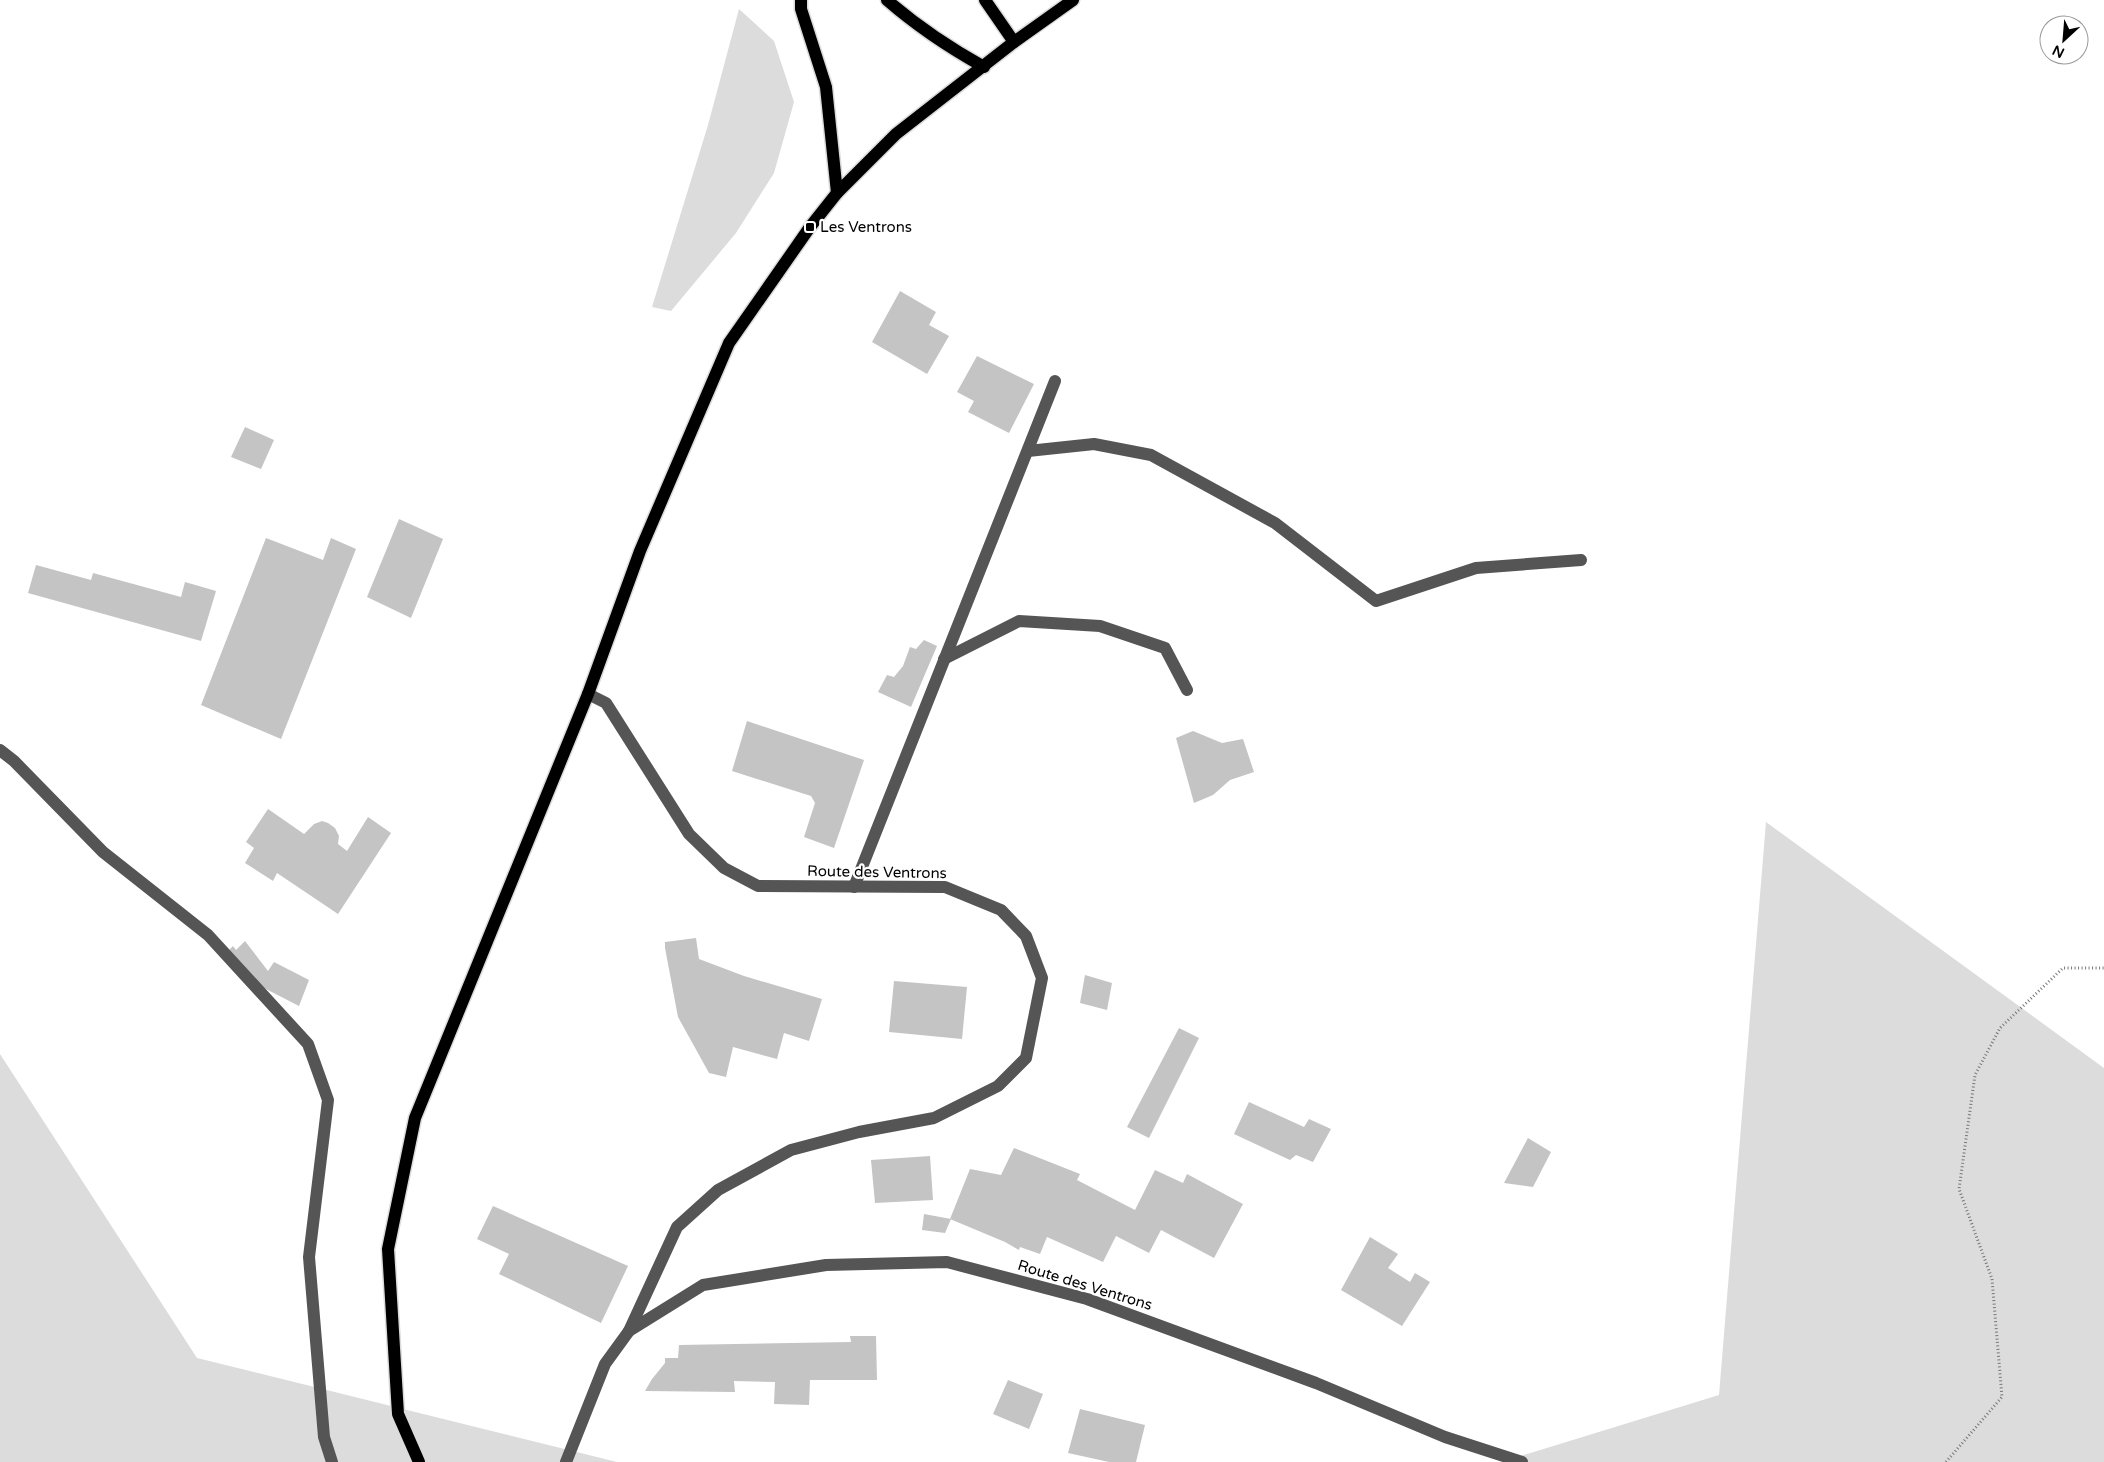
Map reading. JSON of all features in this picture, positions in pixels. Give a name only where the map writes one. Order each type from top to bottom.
[{"type":"main road","points":[[801,0],[801,9],[826,87],[837,193]]},
{"type":"main road","points":[[887,0],[918,27],[984,67]]},
{"type":"main road","points":[[985,0],[1014,42]]},
{"type":"main road","points":[[419,1462],[398,1414],[388,1249],[415,1118],[588,694],[640,551],[729,343],[810,226],[837,193],[896,134],[1014,42],[1072,0]]},
{"type":"street","points":[[854,888],[1055,381]]},
{"type":"street","points":[[1028,451],[1094,444],[1152,455],[1275,523],[1376,601],[1476,568],[1581,560]]},
{"type":"street","points":[[944,659],[1019,621],[1100,626],[1165,648],[1187,690]]},
{"type":"street","name":"Route des Ventrons","points":[[566,1462],[605,1364],[629,1331],[677,1226],[718,1190],[791,1150],[859,1132],[934,1118],[998,1086],[1026,1058],[1042,978],[1026,936],[1001,910],[945,887],[758,886],[724,868],[689,834],[606,703],[588,694]]},
{"type":"street","points":[[0,750],[14,761],[103,852],[208,935],[308,1044],[328,1100],[310,1257],[324,1437],[332,1462]]},
{"type":"street","name":"Route des Ventrons","points":[[629,1331],[703,1285],[826,1265],[947,1262],[1087,1300],[1316,1383],[1445,1437],[1522,1462]]},
{"type":"path","points":[[1946,1462],[2002,1397],[1992,1279],[1959,1189],[1975,1075],[2000,1028],[2063,968],[2104,968]]},
{"type":"shaded area","points":[[739,9],[774,41],[794,102],[774,173],[736,233],[671,311],[652,307],[708,125]]},
{"type":"shaded area","points":[[1766,822],[2104,1068],[2104,1462],[1501,1462],[1719,1395]]},
{"type":"shaded area","points":[[0,1054],[197,1358],[617,1462],[0,1462]]},
{"type":"building","points":[[900,291],[936,312],[929,325],[949,336],[927,374],[872,342]]},
{"type":"building","points":[[977,356],[1034,384],[1009,433],[968,412],[974,401],[957,392]]},
{"type":"building","points":[[245,427],[274,440],[261,469],[231,457]]},
{"type":"building","points":[[399,519],[443,539],[411,618],[367,597]]},
{"type":"building","points":[[266,538],[323,560],[331,538],[356,549],[281,739],[201,705]]},
{"type":"building","points":[[36,565],[91,580],[93,573],[181,597],[185,582],[216,591],[201,641],[28,593]]},
{"type":"building","points":[[924,640],[937,646],[911,707],[878,692],[887,675],[894,677],[903,666],[910,647],[916,649]]},
{"type":"building","points":[[747,721],[864,760],[834,848],[804,837],[815,803],[811,796],[732,771]]},
{"type":"building","points":[[1193,731],[1222,743],[1243,739],[1254,772],[1230,780],[1213,795],[1194,803],[1176,738]]},
{"type":"building","points":[[268,809],[304,834],[314,824],[322,821],[328,823],[335,828],[339,836],[338,844],[347,851],[368,817],[391,833],[338,914],[277,873],[273,881],[245,863],[254,848],[246,842]]},
{"type":"building","points":[[696,938],[699,959],[744,976],[822,999],[809,1041],[784,1033],[777,1059],[733,1047],[726,1077],[709,1073],[678,1017],[665,948],[665,942]]},
{"type":"building","points":[[245,941],[268,971],[274,962],[309,980],[299,1006],[264,988],[226,953],[233,946],[236,950]]},
{"type":"building","points":[[1085,975],[1112,983],[1107,1010],[1080,1003]]},
{"type":"building","points":[[894,981],[967,987],[962,1039],[889,1032]]},
{"type":"building","points":[[1179,1028],[1199,1038],[1149,1138],[1127,1127]]},
{"type":"building","points":[[1249,1102],[1304,1127],[1309,1119],[1331,1129],[1313,1162],[1296,1155],[1290,1160],[1234,1134]]},
{"type":"building","points":[[1528,1138],[1551,1152],[1533,1187],[1504,1183]]},
{"type":"building","points":[[1014,1148],[1080,1174],[1077,1180],[1135,1210],[1155,1170],[1183,1183],[1187,1174],[1243,1204],[1214,1258],[1161,1230],[1149,1253],[1116,1236],[1103,1262],[1047,1237],[1040,1254],[1020,1247],[1019,1250],[1005,1242],[950,1219],[970,1169],[1001,1175]]},
{"type":"building","points":[[930,1156],[933,1200],[875,1203],[871,1160]]},
{"type":"building","points":[[493,1206],[628,1266],[601,1323],[499,1274],[509,1254],[477,1239]]},
{"type":"building","points":[[924,1214],[951,1219],[945,1233],[922,1230]]},
{"type":"building","points":[[1370,1237],[1398,1254],[1388,1268],[1410,1282],[1415,1273],[1430,1282],[1402,1326],[1341,1290]]},
{"type":"building","points":[[850,1336],[876,1336],[877,1380],[810,1380],[809,1405],[774,1404],[775,1382],[734,1381],[735,1392],[645,1391],[665,1363],[665,1358],[678,1358],[679,1345],[851,1342]]},
{"type":"building","points":[[1008,1380],[1043,1394],[1029,1429],[993,1414]]},
{"type":"building","points":[[1080,1409],[1145,1425],[1136,1462],[1109,1462],[1068,1453]]},
{"type":"place","name":"Les Ventrons","points":[[810,227]]}]
